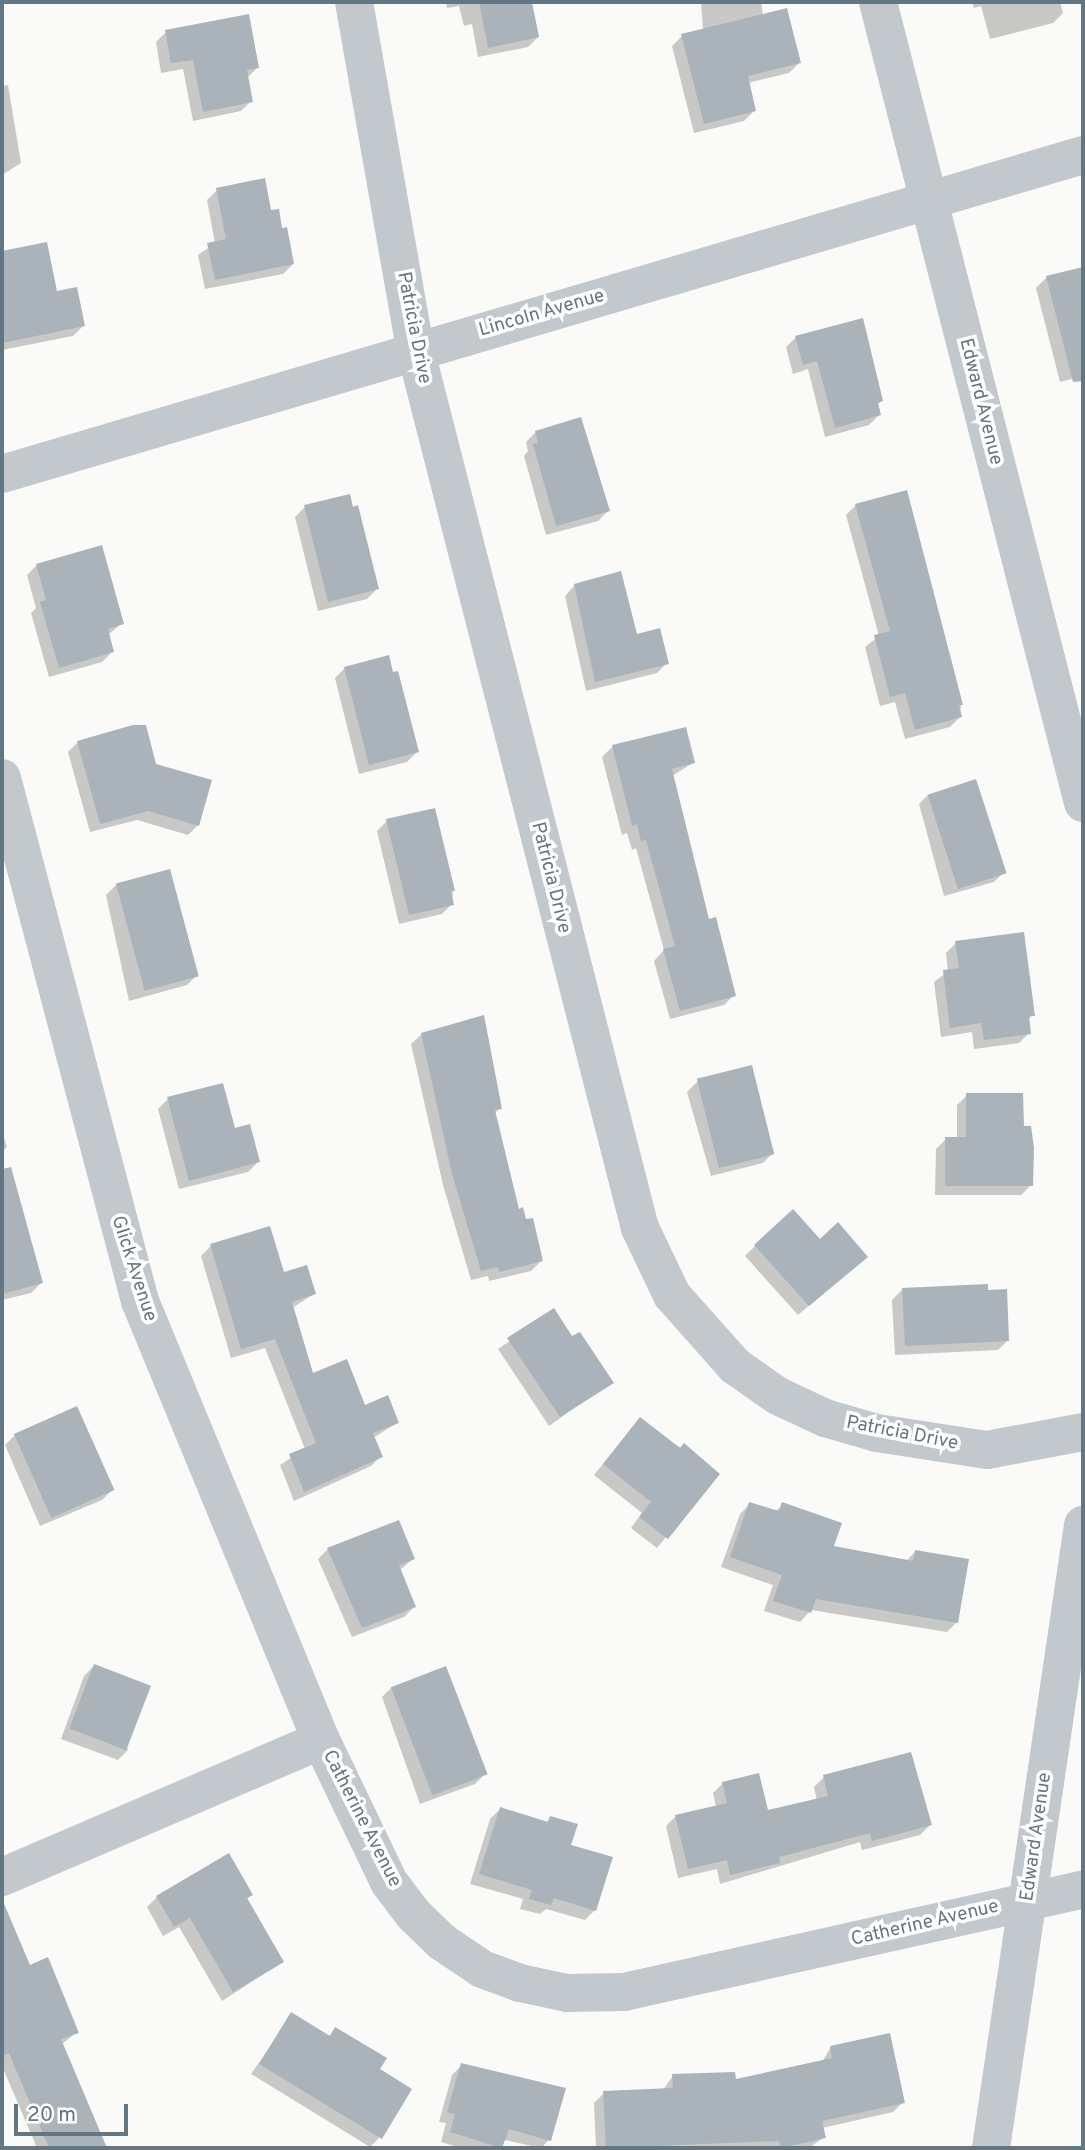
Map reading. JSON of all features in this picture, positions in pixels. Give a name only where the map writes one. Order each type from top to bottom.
[{"type":"street","name":"Patricia Drive","points":[[354,2],[416,352],[639,1228],[671,1295],[735,1366],[778,1396],[825,1419],[877,1433],[987,1450],[1083,1432]]},
{"type":"street","name":"Edward Avenue","points":[[878,2],[1083,803]]},
{"type":"street","name":"Lincoln Avenue","points":[[2,474],[1083,155]]},
{"type":"street","name":"Glick Avenue","points":[[2,779],[127,1262],[321,1740]]},
{"type":"street","name":"Edward Avenue","points":[[991,2148],[1083,1525]]},
{"type":"street","name":"Catherine Avenue","points":[[2,1877],[321,1740],[389,1882],[413,1914],[442,1942],[472,1962],[520,1983],[567,1993],[624,1992],[1083,1889]]},
{"type":"building","points":[[479,2],[532,2],[539,37],[488,48]]},
{"type":"building","points":[[787,8],[801,63],[748,76],[756,111],[704,124],[681,34]]},
{"type":"building","points":[[249,14],[259,68],[247,70],[253,102],[203,112],[193,60],[171,63],[165,30]]},
{"type":"building","points":[[265,178],[271,210],[279,209],[282,228],[287,227],[294,264],[215,280],[207,243],[226,239],[216,188]]},
{"type":"building","points":[[47,242],[57,291],[77,287],[85,326],[2,343],[2,251]]},
{"type":"building","points":[[1083,267],[1083,381],[1073,382],[1046,276]]},
{"type":"building","points":[[863,318],[883,401],[878,403],[881,415],[835,428],[817,361],[803,365],[795,336]]},
{"type":"building","points":[[581,417],[610,511],[556,526],[533,444],[538,443],[535,431]]},
{"type":"building","points":[[907,490],[963,705],[959,705],[962,717],[915,730],[905,693],[890,697],[874,635],[890,631],[855,504]]},
{"type":"building","points":[[350,494],[353,507],[358,505],[379,589],[328,602],[304,505]]},
{"type":"building","points":[[102,545],[124,624],[108,629],[114,652],[59,668],[40,602],[46,600],[36,564]]},
{"type":"building","points":[[621,571],[637,634],[660,628],[669,664],[595,682],[574,584]]},
{"type":"building","points":[[389,655],[393,672],[398,671],[419,752],[369,765],[344,667]]},
{"type":"building","points":[[133,725],[146,725],[156,764],[212,780],[199,826],[148,811],[100,824],[77,741]]},
{"type":"building","points":[[686,727],[695,763],[672,769],[709,919],[716,917],[736,996],[680,1011],[663,949],[675,946],[646,840],[641,841],[637,824],[632,826],[612,745]]},
{"type":"building","points":[[976,779],[1007,873],[958,889],[927,795]]},
{"type":"building","points":[[435,808],[455,891],[451,891],[454,905],[409,915],[386,819]]},
{"type":"building","points":[[170,869],[199,976],[145,991],[116,883]]},
{"type":"building","points":[[1024,932],[1035,1016],[1029,1016],[1031,1034],[984,1040],[981,1023],[950,1028],[943,970],[959,968],[955,941]]},
{"type":"building","points":[[484,1015],[502,1109],[495,1110],[519,1209],[523,1207],[526,1219],[533,1218],[543,1261],[499,1272],[498,1267],[481,1271],[452,1174],[421,1033]]},
{"type":"building","points":[[752,1065],[774,1154],[719,1168],[697,1079]]},
{"type":"building","points":[[223,1083],[235,1128],[250,1124],[260,1162],[189,1181],[167,1097]]},
{"type":"building","points":[[966,1093],[1023,1093],[1024,1126],[1031,1126],[1034,1148],[1033,1186],[945,1186],[945,1137],[966,1137]]},
{"type":"building","points":[[11,1167],[43,1283],[2,1294],[2,1169]]},
{"type":"building","points":[[793,1209],[820,1239],[838,1222],[868,1257],[809,1306],[754,1245]]},
{"type":"building","points":[[270,1226],[284,1272],[307,1265],[316,1294],[292,1302],[313,1373],[347,1359],[365,1405],[388,1395],[399,1423],[373,1433],[383,1457],[304,1492],[289,1454],[316,1443],[275,1339],[241,1349],[210,1244]]},
{"type":"building","points":[[988,1284],[988,1290],[1007,1289],[1009,1341],[905,1346],[902,1288]]},
{"type":"building","points":[[554,1308],[572,1336],[580,1332],[614,1383],[560,1417],[507,1338]]},
{"type":"building","points":[[77,1406],[114,1490],[51,1518],[14,1434]]},
{"type":"building","points":[[640,1417],[680,1448],[684,1443],[720,1474],[668,1539],[639,1517],[651,1502],[603,1464]]},
{"type":"building","points":[[749,1502],[779,1511],[782,1502],[842,1523],[834,1546],[913,1561],[915,1550],[969,1559],[958,1623],[816,1599],[811,1613],[773,1601],[782,1575],[730,1557]]},
{"type":"building","points":[[399,1520],[415,1559],[399,1565],[416,1607],[362,1628],[327,1548]]},
{"type":"building","points":[[94,1664],[151,1686],[126,1750],[69,1728]]},
{"type":"building","points":[[446,1666],[488,1774],[432,1795],[391,1687]]},
{"type":"building","points":[[911,1752],[932,1825],[872,1841],[870,1833],[779,1857],[780,1863],[730,1875],[727,1860],[688,1869],[675,1815],[727,1803],[722,1782],[759,1773],[768,1810],[828,1796],[823,1775]]},
{"type":"building","points":[[500,1807],[548,1822],[550,1816],[578,1824],[571,1845],[613,1857],[596,1911],[554,1898],[551,1905],[529,1899],[532,1890],[479,1874]]},
{"type":"building","points":[[229,1853],[253,1895],[247,1898],[284,1962],[233,1992],[190,1918],[174,1927],[156,1896]]},
{"type":"building","points":[[2,1899],[30,1965],[48,1957],[79,2033],[61,2039],[107,2148],[49,2148],[9,2053],[2,2056]]},
{"type":"building","points":[[291,2012],[330,2036],[335,2027],[387,2058],[380,2069],[412,2089],[382,2139],[259,2064]]},
{"type":"building","points":[[890,2033],[905,2103],[822,2121],[826,2138],[781,2148],[779,2141],[606,2148],[603,2091],[673,2088],[672,2074],[735,2072],[736,2079],[832,2058],[830,2046]]},
{"type":"building","points":[[461,2063],[566,2088],[551,2141],[509,2129],[502,2148],[450,2132],[455,2114],[447,2112]]}]
